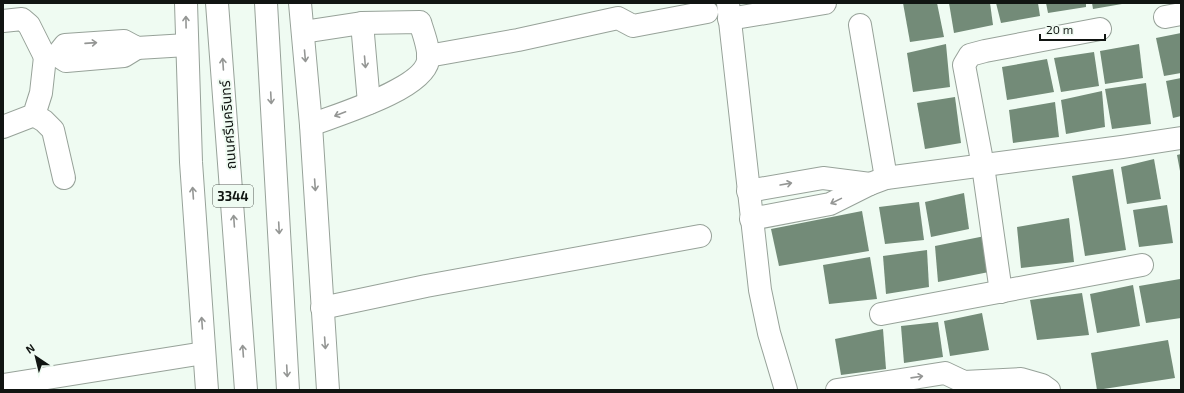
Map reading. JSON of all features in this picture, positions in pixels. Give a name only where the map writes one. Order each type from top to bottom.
[{"type":"street","name":"3344","points":[[186,3],[191,162],[207,390]]},
{"type":"street","name":"ถนนศรีนครินทร์","points":[[218,3],[246,390]]},
{"type":"street","points":[[266,3],[288,390]]},
{"type":"street","points":[[300,3],[311,125],[328,390]]},
{"type":"street","points":[[786,390],[769,333],[760,290],[729,11],[825,3]]},
{"type":"street","points":[[428,56],[518,40],[618,18],[633,26],[708,12]]},
{"type":"street","points":[[3,21],[22,19],[29,25],[51,56]]},
{"type":"street","points":[[302,32],[362,23],[420,22],[428,56],[427,63],[417,76],[389,96],[311,125]]},
{"type":"street","points":[[362,23],[369,103]]},
{"type":"street","points":[[860,25],[878,181]]},
{"type":"street","points":[[1000,292],[983,166],[964,65],[970,56],[985,51],[1100,29]]},
{"type":"street","points":[[34,116],[51,56],[65,45],[124,41],[137,48],[187,45]]},
{"type":"street","points":[[3,127],[34,116],[44,121],[53,130],[64,178]]},
{"type":"street","points":[[748,191],[823,178],[878,181],[1181,138]]},
{"type":"street","points":[[751,219],[830,204],[878,181]]},
{"type":"street","points":[[322,308],[426,286],[700,236]]},
{"type":"street","points":[[882,314],[1142,265]]},
{"type":"street","points":[[3,385],[204,353]]},
{"type":"street","points":[[837,390],[888,386],[945,373],[961,386],[1022,379],[1049,390]]},
{"type":"building","points":[[903,3],[937,3],[944,37],[910,42]]},
{"type":"building","points":[[949,3],[990,3],[993,25],[954,33]]},
{"type":"building","points":[[996,3],[1038,3],[1040,16],[1001,23]]},
{"type":"building","points":[[1046,3],[1086,3],[1086,7],[1048,13]]},
{"type":"building","points":[[1092,3],[1121,3],[1122,4],[1093,9]]},
{"type":"building","points":[[1181,33],[1181,73],[1164,76],[1156,38]]},
{"type":"building","points":[[946,44],[950,87],[913,92],[907,53]]},
{"type":"building","points":[[1139,44],[1143,78],[1105,84],[1100,51]]},
{"type":"building","points":[[1094,52],[1099,86],[1061,92],[1054,58]]},
{"type":"building","points":[[1047,59],[1054,92],[1007,100],[1002,67]]},
{"type":"building","points":[[1181,78],[1181,116],[1173,118],[1166,81]]},
{"type":"building","points":[[1146,83],[1151,124],[1112,129],[1105,89]]},
{"type":"building","points":[[1102,91],[1105,127],[1066,134],[1061,100]]},
{"type":"building","points":[[955,97],[961,143],[925,149],[917,103]]},
{"type":"building","points":[[1055,102],[1059,137],[1013,143],[1009,110]]},
{"type":"building","points":[[1181,154],[1181,171],[1180,171],[1177,155]]},
{"type":"building","points":[[1154,159],[1161,199],[1127,204],[1121,167]]},
{"type":"building","points":[[1113,169],[1126,250],[1085,256],[1072,176]]},
{"type":"building","points":[[964,193],[969,229],[931,237],[925,202]]},
{"type":"building","points":[[919,202],[924,240],[885,244],[879,207]]},
{"type":"building","points":[[1167,205],[1173,243],[1139,247],[1133,210]]},
{"type":"building","points":[[862,211],[869,251],[779,266],[771,229]]},
{"type":"building","points":[[1069,218],[1074,262],[1021,268],[1017,227]]},
{"type":"building","points":[[985,236],[989,272],[938,282],[935,246]]},
{"type":"building","points":[[927,250],[929,287],[886,294],[883,256]]},
{"type":"building","points":[[870,257],[877,299],[829,304],[823,265]]},
{"type":"building","points":[[1180,279],[1181,318],[1146,323],[1139,286]]},
{"type":"building","points":[[1133,285],[1140,326],[1097,333],[1090,294]]},
{"type":"building","points":[[1082,293],[1089,335],[1037,340],[1030,300]]},
{"type":"building","points":[[982,313],[989,350],[950,356],[944,321]]},
{"type":"building","points":[[938,322],[943,357],[904,363],[901,326]]},
{"type":"building","points":[[883,329],[886,369],[841,375],[835,339]]},
{"type":"building","points":[[1168,340],[1175,378],[1097,390],[1091,353]]}]
